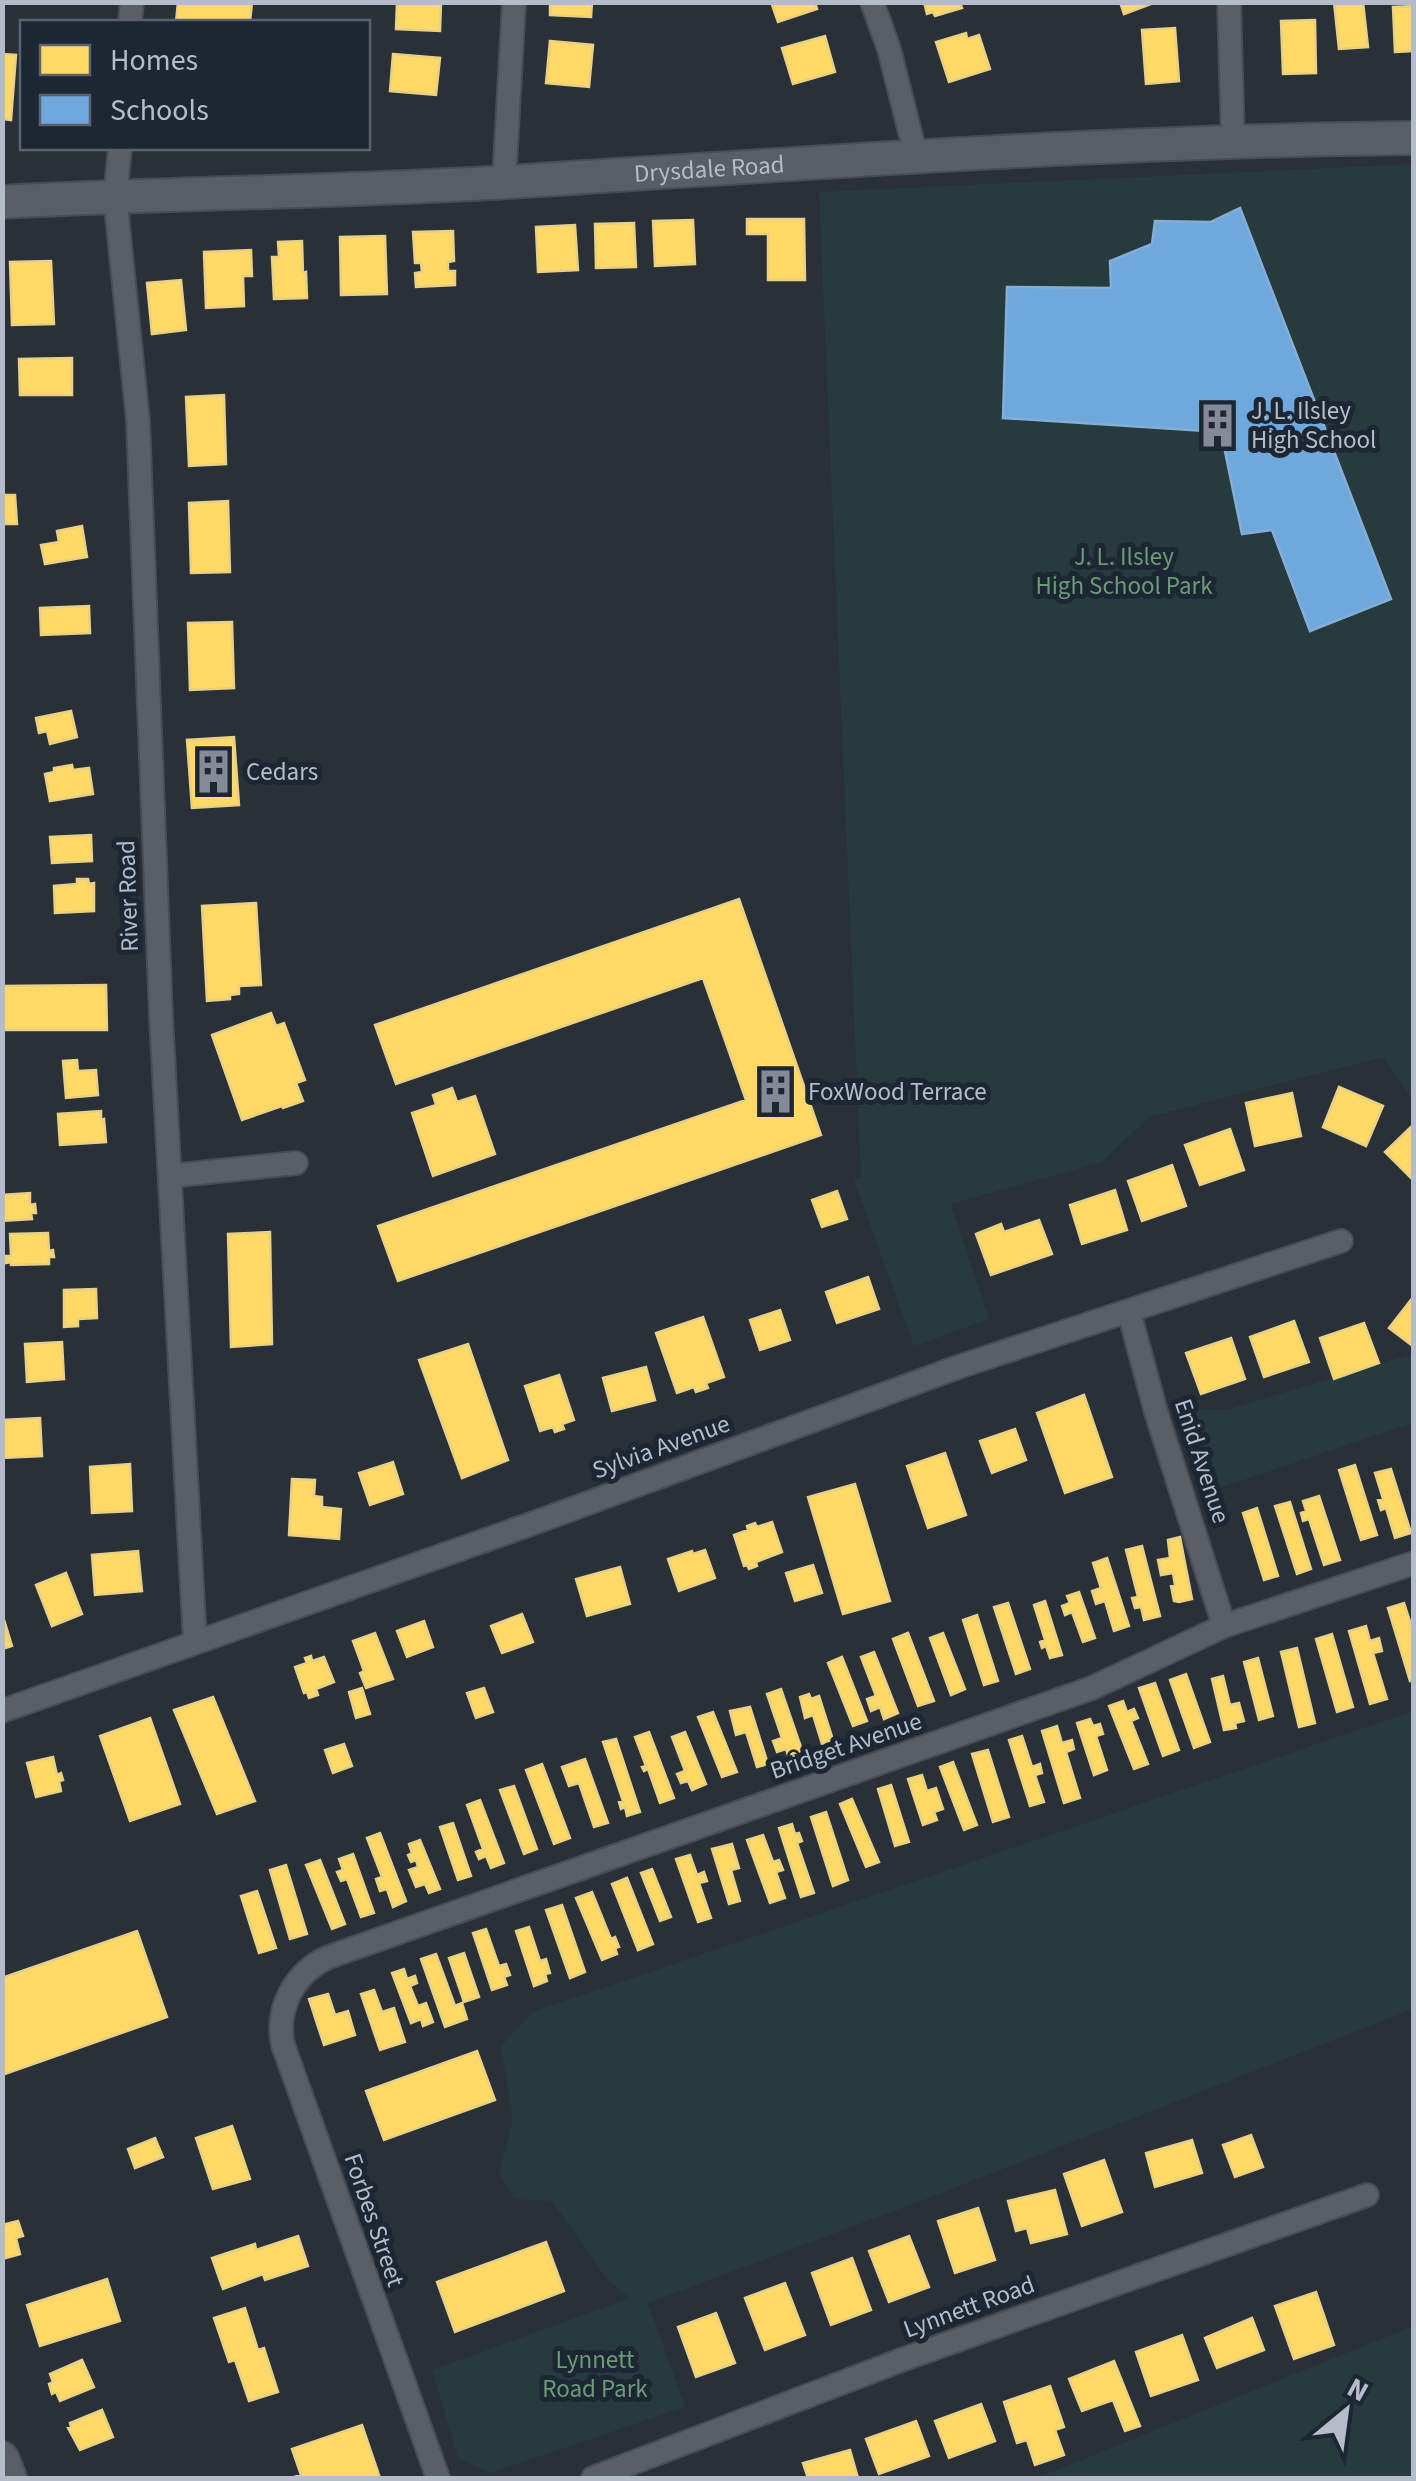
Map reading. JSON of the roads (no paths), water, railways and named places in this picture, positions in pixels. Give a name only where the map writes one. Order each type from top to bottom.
[{"type":"street","points":[[504,182],[514,2]]},
{"type":"street","points":[[872,2],[889,50],[916,156]]},
{"type":"street","points":[[1229,2],[1233,142]]},
{"type":"street","name":"Drysdale Road","points":[[2,202],[504,182],[1274,139],[1414,138]]},
{"type":"street","name":"River Road","points":[[120,150],[115,196],[138,421],[161,1018],[194,1642]]},
{"type":"street","points":[[170,1176],[296,1163]]},
{"type":"street","name":"Sylvia Avenue","points":[[2,1711],[531,1524],[961,1366],[1341,1241]]},
{"type":"street","name":"Enid Avenue","points":[[1130,1312],[1156,1412],[1224,1626]]},
{"type":"street","name":"Bridget Avenue","points":[[299,1980],[312,1966],[329,1957],[1092,1688],[1224,1626],[1414,1563]]},
{"type":"street","name":"Forbes Street","points":[[299,1980],[283,2010],[283,2045],[438,2478]]},
{"type":"street","name":"Lynnett Road","points":[[593,2478],[904,2359],[1367,2195]]},
{"type":"street","points":[[2,2458],[10,2478]]},
{"type":"place","name":"J. L. Ilsley High School","points":[[1218,425]]},
{"type":"place","name":"Cedars","points":[[213,772]]},
{"type":"place","name":"FoxWood Terrace","points":[[775,1092]]},
{"type":"park label","name":"J. L. Ilsley High School Park","points":[[1124,572]]},
{"type":"park label","name":"Lynnett Road Park","points":[[595,2374]]}]
